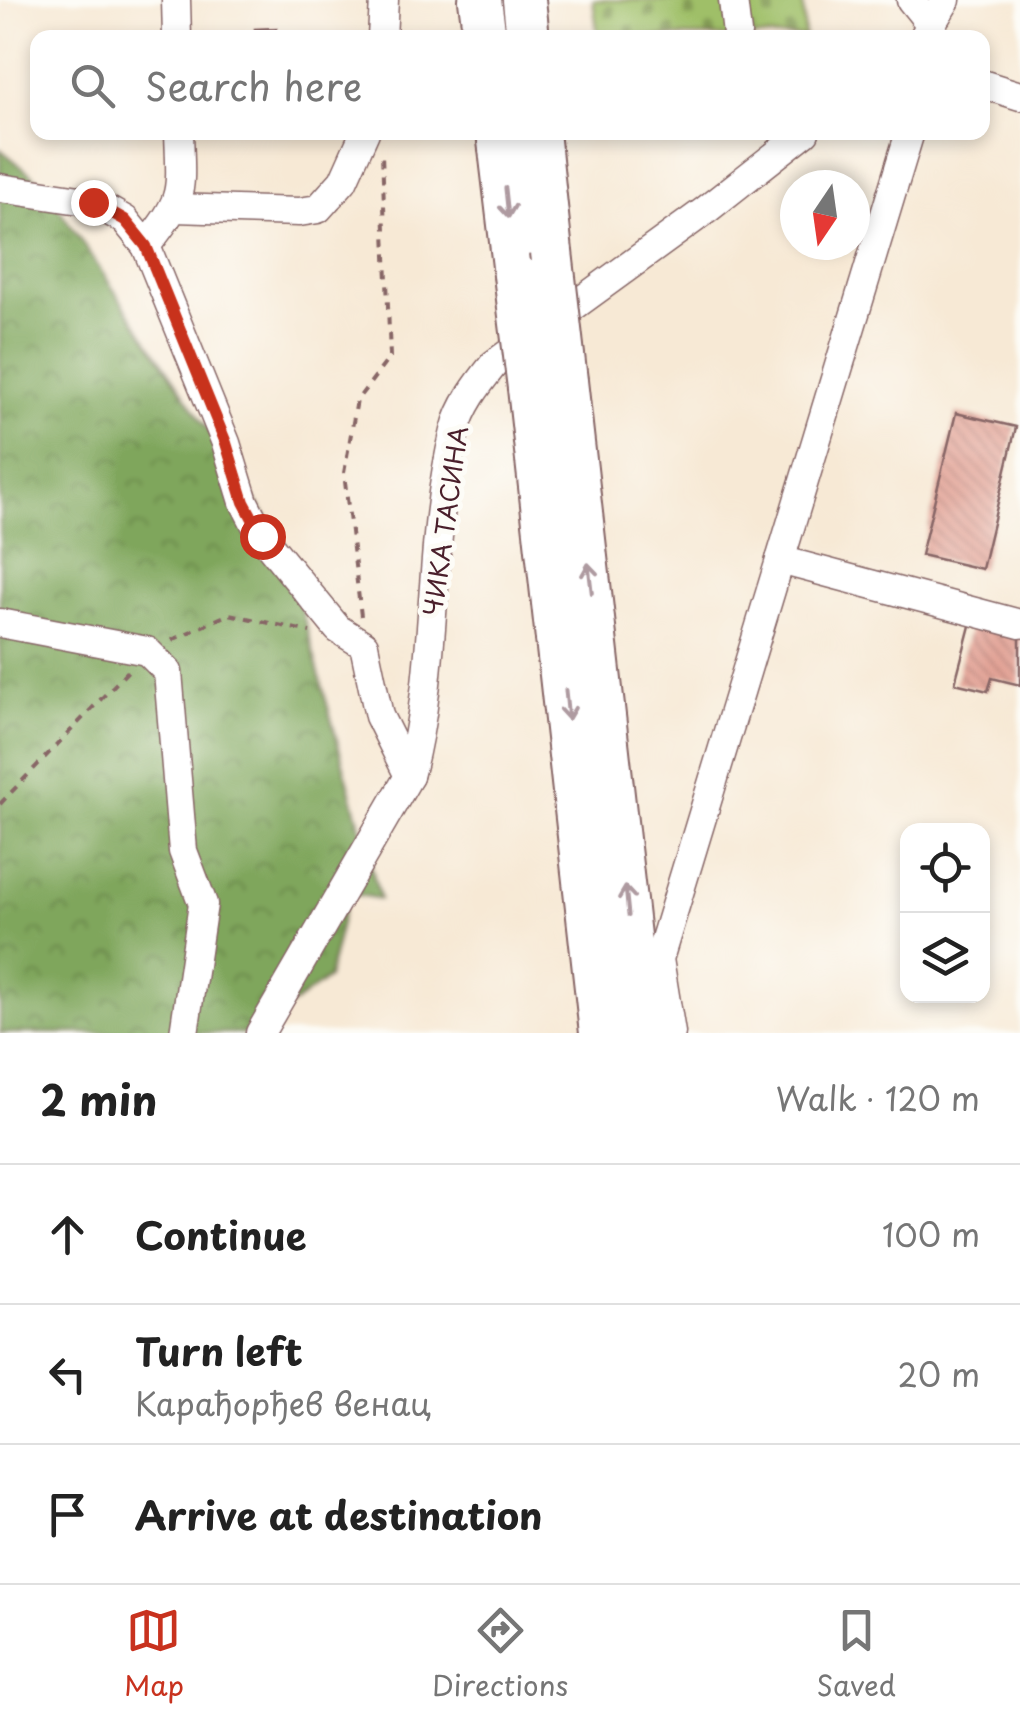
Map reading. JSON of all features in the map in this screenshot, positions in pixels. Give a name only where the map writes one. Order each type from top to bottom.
[{"type":"highway","points":[[480,0],[484,30]]},
{"type":"highway","points":[[524,0],[527,30]]},
{"type":"highway","points":[[499,140],[515,275],[548,385],[640,1033]]},
{"type":"highway","points":[[539,140],[551,252],[548,385],[601,1033]]},
{"type":"street","points":[[176,0],[176,30]]},
{"type":"street","points":[[382,30],[384,0]]},
{"type":"street","points":[[734,0],[738,30]]},
{"type":"street","points":[[911,0],[926,30]]},
{"type":"street","points":[[928,30],[946,0]]},
{"type":"street","points":[[990,87],[1020,96]]},
{"type":"street","points":[[146,246],[175,208],[180,194],[179,140]]},
{"type":"street","name":"ЧИКА ТАСИНА","points":[[260,1033],[408,776],[421,732],[436,548],[455,430],[475,390],[494,364],[706,210],[794,140]]},
{"type":"street","points":[[671,1033],[659,959],[908,140]]},
{"type":"street","points":[[175,208],[299,212],[318,209],[373,142]]},
{"type":"street","points":[[0,188],[93,202],[125,220],[146,246],[226,443],[244,502],[262,536],[338,629],[364,644],[378,716],[408,776]]},
{"type":"street","points":[[780,560],[1020,624]]},
{"type":"street","points":[[0,623],[147,651],[168,672],[183,851],[203,904],[184,1033]]},
{"type":"path","points":[[364,644],[344,473],[357,400],[390,357],[373,142]]},
{"type":"green space","points":[[593,0],[803,0],[805,30],[597,30]]},
{"type":"green space","points":[[0,149],[42,183],[283,541],[380,899],[348,893],[328,978],[254,1033],[0,1033]]},
{"type":"building","points":[[956,413],[1016,427],[982,569],[921,555]]},
{"type":"building","points":[[971,622],[1020,635],[1020,685],[992,678],[988,691],[955,683]]},
{"type":"route","points":[[93,202],[125,220],[146,246],[226,443],[244,502],[262,536]]}]
